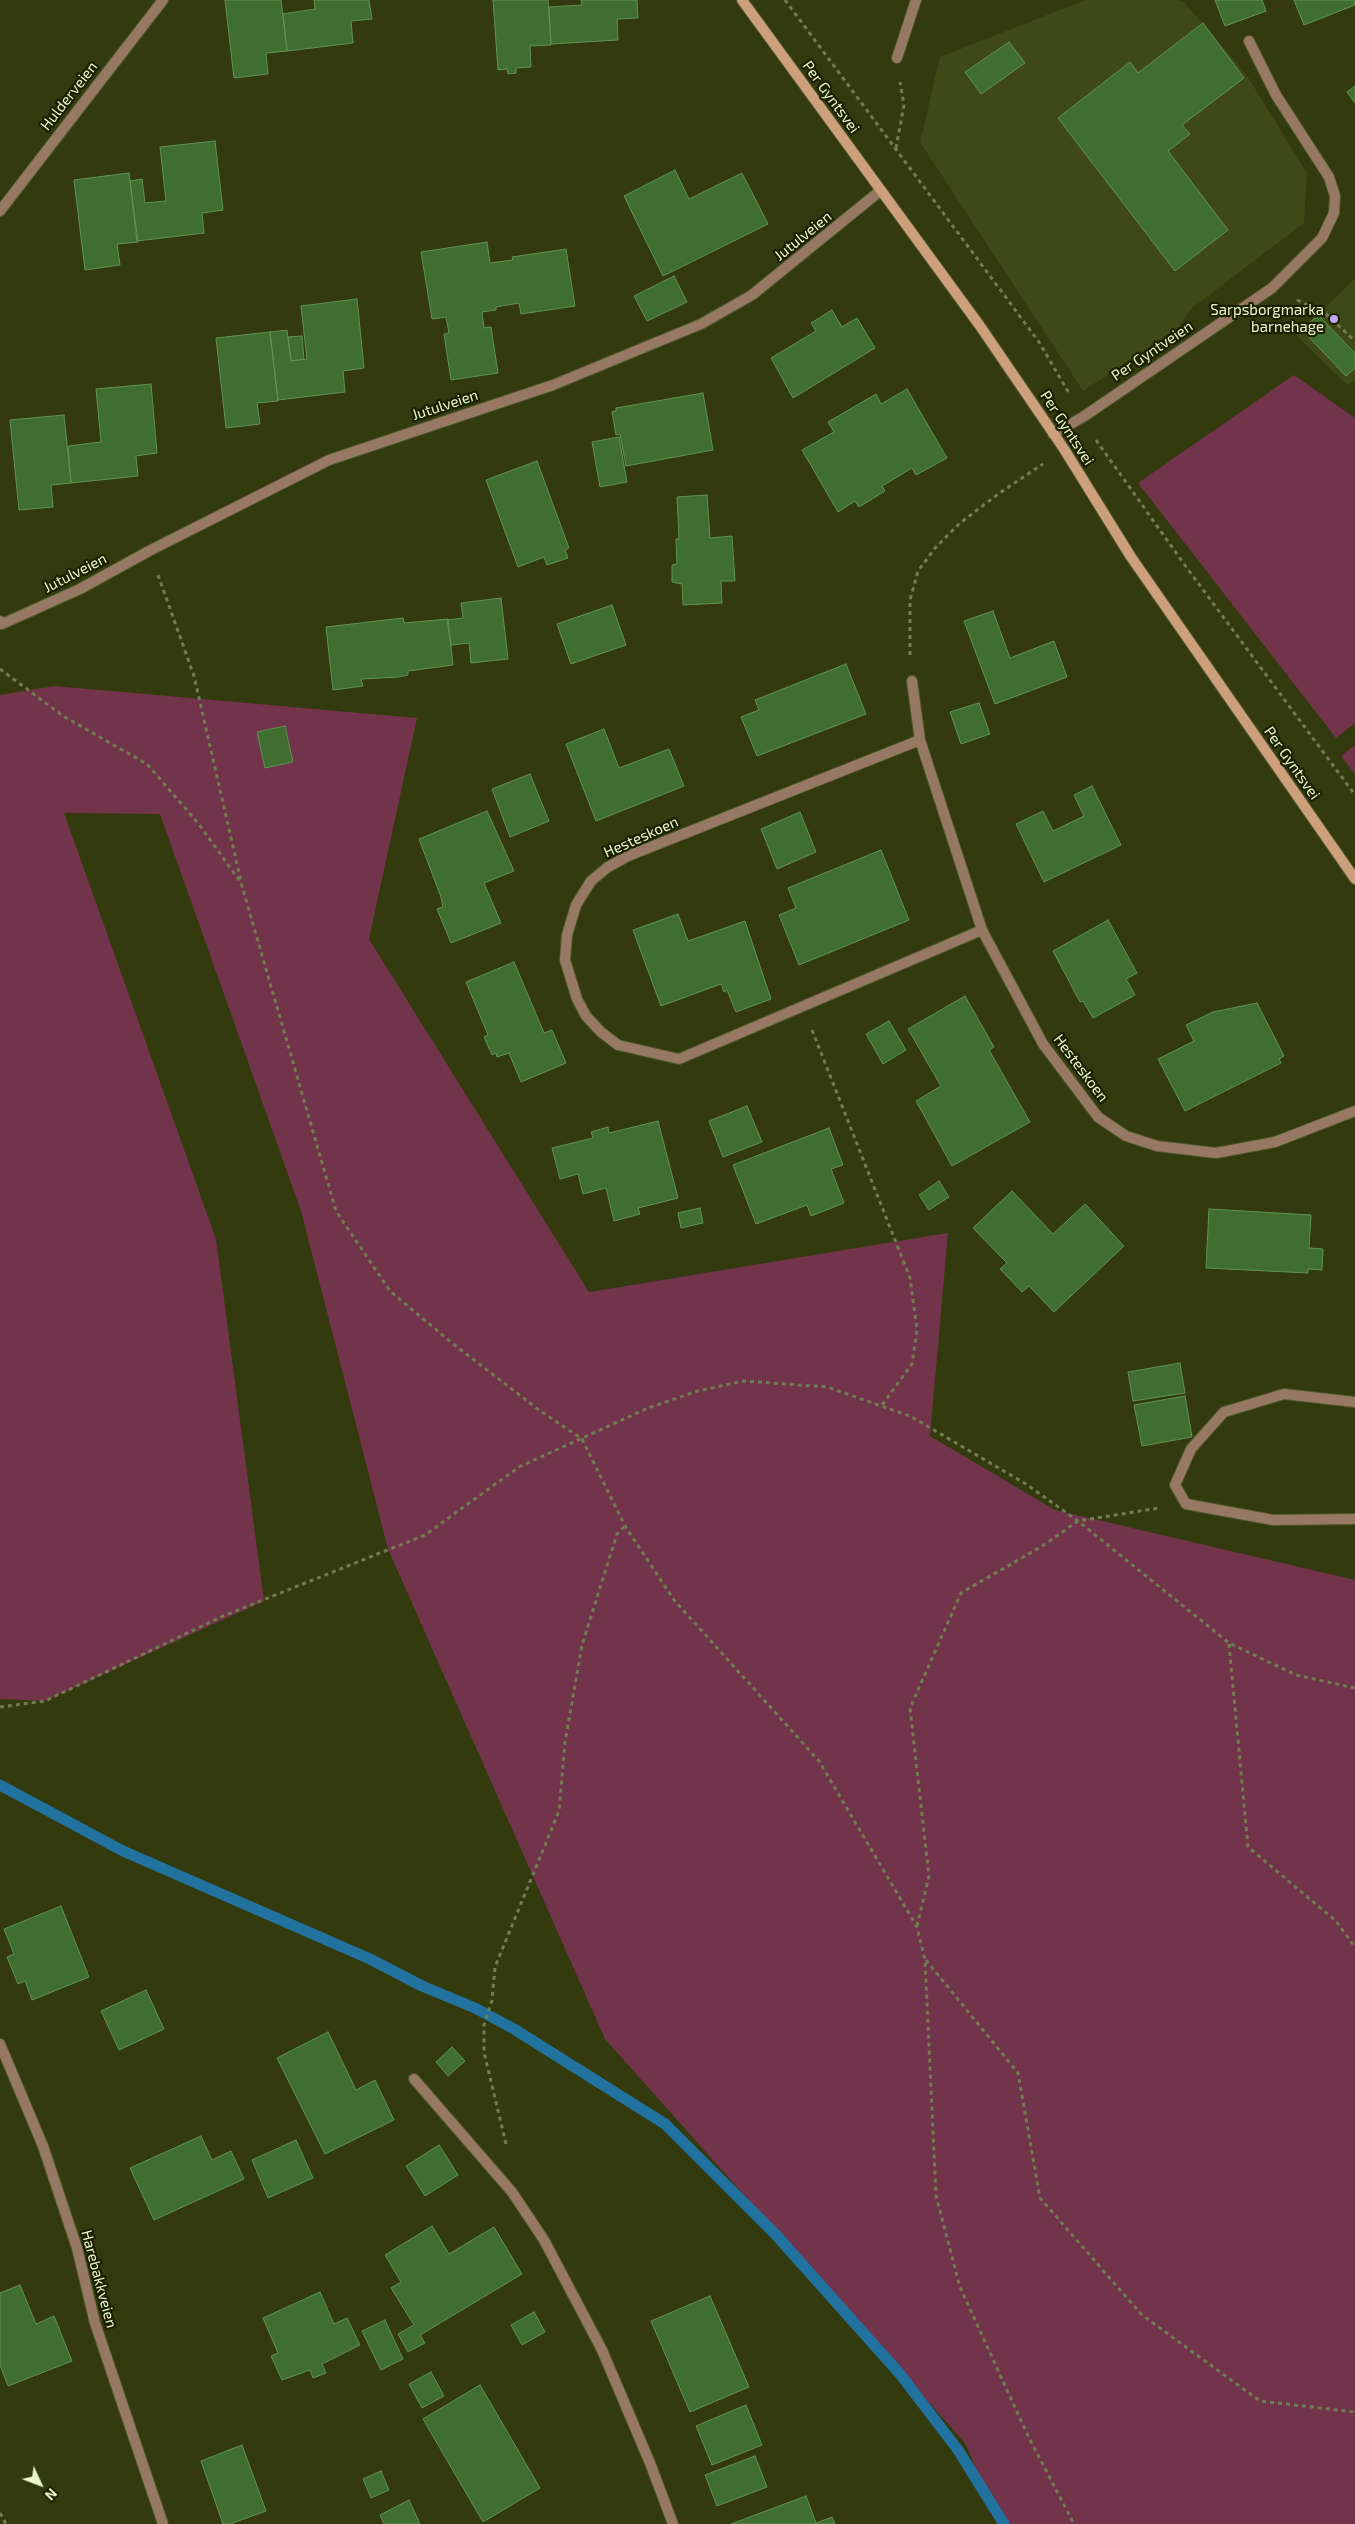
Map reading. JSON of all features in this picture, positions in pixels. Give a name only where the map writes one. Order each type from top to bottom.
[{"type":"street","name":"Hulderveien","points":[[0,211],[163,0]]},
{"type":"street","name":"Per Gyntsvei","points":[[742,0],[980,326],[1064,449],[1131,556],[1355,879]]},
{"type":"street","points":[[897,58],[916,0]]},
{"type":"street","name":"Per Gyntveien","points":[[1054,434],[1083,417],[1272,288],[1322,238],[1334,214],[1335,196],[1329,177],[1276,95],[1249,41]]},
{"type":"street","name":"Jutulveien","points":[[1,623],[80,589],[149,551],[329,460],[552,385],[701,324],[752,296],[880,191]]},
{"type":"street","points":[[912,681],[920,740]]},
{"type":"street","name":"Hesteskoen","points":[[982,930],[679,1059],[618,1044],[601,1032],[586,1016],[571,981],[565,960],[567,935],[576,905],[591,881],[608,867],[628,856],[920,740],[982,930],[1043,1044],[1098,1117],[1126,1136],[1157,1146],[1216,1153],[1275,1142],[1355,1111]]},
{"type":"street","points":[[1355,1402],[1284,1394],[1224,1412],[1191,1449],[1175,1485],[1186,1504],[1273,1520],[1355,1518]]},
{"type":"street","name":"Harebakkveien","points":[[0,2044],[43,2146],[77,2248],[95,2323],[163,2524]]},
{"type":"street","points":[[414,2079],[512,2192],[544,2240],[602,2350],[650,2463],[673,2524]]},
{"type":"path","points":[[896,148],[904,105],[897,58]]},
{"type":"path","points":[[1272,288],[1326,314],[1355,341]]},
{"type":"path","points":[[912,681],[909,640],[910,600],[918,571],[936,546],[960,523],[1064,449]]},
{"type":"path","points":[[149,551],[194,676],[242,886],[336,1211],[390,1291],[452,1343],[538,1410],[582,1440],[625,1526],[674,1600],[819,1761],[917,1927],[925,1960],[936,2196],[960,2287],[1028,2436],[1074,2524]]},
{"type":"path","points":[[0,669],[63,716],[146,764],[198,823],[242,886]]},
{"type":"path","points":[[803,1006],[910,1278],[917,1330],[912,1364],[882,1405]]},
{"type":"path","points":[[0,1707],[45,1701],[223,1616],[425,1535],[519,1467],[582,1440],[648,1408],[698,1391],[744,1381],[827,1387],[910,1416],[1026,1484],[1078,1521],[1229,1643],[1296,1675],[1355,1688]]},
{"type":"path","points":[[917,1927],[929,1876],[910,1708],[961,1593],[1044,1544],[1078,1521],[1186,1504]]},
{"type":"path","points":[[507,2148],[484,2052],[484,2025],[492,2000],[496,1967],[558,1811],[565,1742],[582,1645],[614,1542],[617,1534],[625,1526]]},
{"type":"path","points":[[1229,1643],[1248,1847],[1336,1921],[1355,1946]]},
{"type":"path","points":[[925,1960],[1018,2073],[1040,2198],[1142,2314],[1260,2401],[1355,2412]]},
{"type":"path","points":[[0,2513],[6,2524]]},
{"type":"shaded area","points":[[1085,0],[1177,0],[1185,3],[1246,74],[1307,173],[1304,223],[1191,309],[1178,328],[1083,391],[920,142],[940,57]]},
{"type":"shaded area","name":"Sarpsborgmarka barnehage","points":[[1355,279],[1355,381],[1347,385],[1296,335]]},
{"type":"shaded area","points":[[1294,375],[1355,418],[1355,723],[1336,738],[1138,483]]},
{"type":"shaded area","points":[[55,686],[417,718],[369,939],[589,1292],[948,1233],[930,1436],[1055,1510],[1355,1580],[1355,2524],[1000,2524],[965,2443],[605,2039],[388,1549],[301,1211],[160,814],[64,813],[216,1239],[264,1601],[45,1701],[0,1699],[0,695]]},
{"type":"shaded area","points":[[1355,745],[1355,774],[1341,756]]},
{"type":"building","points":[[225,0],[281,0],[287,51],[266,53],[268,74],[234,78]]},
{"type":"building","points":[[314,0],[369,0],[372,19],[351,21],[353,43],[287,51],[283,14],[315,9]]},
{"type":"building","points":[[493,0],[548,0],[551,45],[530,46],[531,67],[516,68],[516,73],[508,74],[507,69],[498,70]]},
{"type":"building","points":[[581,0],[637,0],[638,18],[617,19],[618,40],[551,44],[549,7],[582,5]]},
{"type":"building","points":[[1215,0],[1262,0],[1266,11],[1225,26]]},
{"type":"building","points":[[1294,0],[1354,0],[1355,5],[1304,25]]},
{"type":"building","points":[[1203,23],[1244,78],[1182,125],[1190,134],[1168,151],[1228,230],[1175,271],[1058,118],[1130,62],[1138,73]]},
{"type":"building","points":[[1009,42],[1025,63],[981,94],[965,72]]},
{"type":"building","points":[[1355,86],[1355,103],[1347,92]]},
{"type":"building","points":[[215,141],[223,210],[202,213],[204,233],[137,241],[130,181],[142,179],[145,203],[166,201],[160,147]]},
{"type":"building","points":[[675,170],[689,199],[742,173],[768,224],[663,276],[624,196]]},
{"type":"building","points":[[129,173],[138,242],[117,244],[120,265],[85,270],[74,180]]},
{"type":"building","points":[[487,242],[490,263],[513,260],[512,257],[566,249],[575,306],[521,314],[519,303],[496,307],[496,310],[482,312],[484,328],[491,327],[498,373],[451,380],[444,334],[449,333],[446,317],[432,319],[421,252]]},
{"type":"building","points":[[674,276],[687,302],[647,321],[634,296]]},
{"type":"building","points":[[357,299],[364,368],[343,371],[345,392],[278,400],[270,332],[287,330],[291,361],[307,359],[301,306]]},
{"type":"building","points":[[832,310],[842,327],[857,318],[875,348],[793,398],[771,358],[816,331],[811,323]]},
{"type":"building","points":[[1318,315],[1355,353],[1355,368],[1346,376],[1302,330]]},
{"type":"building","points":[[270,332],[278,401],[257,403],[260,424],[226,428],[216,338]]},
{"type":"building","points":[[302,336],[304,359],[291,361],[288,337]]},
{"type":"building","points":[[151,384],[157,453],[136,456],[138,476],[71,483],[68,446],[101,442],[96,389]]},
{"type":"building","points":[[907,389],[947,458],[916,475],[912,468],[882,486],[885,491],[859,507],[855,501],[838,512],[802,450],[834,432],[828,422],[876,394],[881,404]]},
{"type":"building","points":[[703,393],[713,450],[626,466],[620,434],[616,435],[612,412],[616,411],[616,408]]},
{"type":"building","points":[[64,415],[71,483],[51,485],[53,507],[19,510],[10,420]]},
{"type":"building","points":[[619,437],[627,482],[600,487],[592,442]]},
{"type":"building","points":[[537,461],[569,548],[565,550],[568,558],[547,565],[544,557],[518,567],[486,480]]},
{"type":"building","points":[[707,495],[710,538],[732,536],[735,581],[721,581],[722,603],[683,605],[682,584],[672,582],[672,565],[677,564],[676,539],[679,539],[677,497]]},
{"type":"building","points":[[501,598],[508,659],[471,663],[469,643],[451,645],[447,620],[463,618],[461,603]]},
{"type":"building","points":[[612,605],[626,645],[571,664],[557,624]]},
{"type":"building","points":[[993,611],[1010,658],[1054,641],[1067,677],[995,704],[964,621]]},
{"type":"building","points":[[403,618],[404,623],[448,619],[453,665],[408,671],[408,675],[399,677],[361,679],[363,686],[333,690],[326,627]]},
{"type":"building","points":[[846,664],[866,714],[757,756],[741,717],[759,710],[755,700]]},
{"type":"building","points":[[979,703],[990,734],[961,744],[950,712]]},
{"type":"building","points":[[285,726],[293,762],[265,768],[257,732]]},
{"type":"building","points":[[604,729],[619,768],[669,749],[684,786],[596,821],[566,744]]},
{"type":"building","points":[[530,774],[549,821],[510,837],[492,789]]},
{"type":"building","points":[[1092,786],[1121,845],[1044,882],[1016,824],[1043,811],[1053,831],[1084,816],[1074,795]]},
{"type":"building","points":[[487,811],[514,871],[484,883],[501,923],[451,943],[437,909],[443,907],[441,897],[419,839]]},
{"type":"building","points":[[800,812],[816,852],[777,869],[761,829]]},
{"type":"building","points":[[881,850],[909,920],[799,965],[779,915],[796,908],[788,888]]},
{"type":"building","points":[[678,914],[688,941],[745,921],[771,999],[736,1012],[727,990],[724,992],[721,984],[661,1006],[633,930]]},
{"type":"building","points":[[1108,920],[1137,973],[1126,979],[1135,995],[1093,1018],[1083,1001],[1080,1002],[1053,951]]},
{"type":"building","points":[[514,962],[544,1033],[552,1030],[566,1063],[521,1082],[509,1053],[497,1057],[496,1053],[492,1055],[484,1037],[488,1035],[466,982]]},
{"type":"building","points":[[965,996],[994,1047],[989,1050],[1030,1122],[952,1166],[916,1101],[941,1086],[908,1029]]},
{"type":"building","points":[[1257,1003],[1284,1056],[1279,1059],[1281,1063],[1185,1111],[1158,1059],[1194,1041],[1186,1025],[1213,1012]]},
{"type":"building","points":[[889,1021],[906,1050],[883,1064],[866,1034]]},
{"type":"building","points":[[747,1106],[762,1142],[723,1157],[709,1121]]},
{"type":"building","points":[[658,1121],[678,1198],[638,1208],[640,1214],[614,1221],[606,1188],[583,1194],[578,1174],[560,1179],[552,1148],[593,1138],[591,1132],[608,1127],[609,1133]]},
{"type":"building","points":[[829,1128],[843,1165],[831,1169],[844,1203],[811,1216],[807,1205],[756,1224],[733,1165]]},
{"type":"building","points":[[939,1181],[949,1197],[929,1210],[919,1195]]},
{"type":"building","points":[[1012,1191],[1053,1234],[1085,1204],[1124,1246],[1054,1312],[1029,1286],[1022,1292],[1000,1269],[1007,1263],[973,1228]]},
{"type":"building","points":[[700,1208],[703,1223],[681,1228],[678,1213]]},
{"type":"building","points":[[1209,1209],[1311,1215],[1309,1248],[1323,1249],[1322,1270],[1308,1269],[1308,1273],[1206,1268]]},
{"type":"building","points":[[1180,1363],[1185,1393],[1133,1401],[1128,1372]]},
{"type":"building","points":[[1185,1396],[1192,1437],[1142,1446],[1134,1405]]},
{"type":"building","points":[[61,1906],[89,1977],[32,2000],[25,1981],[18,1984],[7,1957],[14,1954],[4,1929]]},
{"type":"building","points":[[146,1990],[164,2029],[119,2050],[101,2011]]},
{"type":"building","points":[[328,2032],[356,2090],[375,2080],[394,2120],[325,2154],[277,2058]]},
{"type":"building","points":[[452,2047],[465,2061],[448,2076],[436,2062]]},
{"type":"building","points":[[201,2136],[212,2160],[231,2151],[244,2179],[154,2220],[130,2168]]},
{"type":"building","points":[[296,2140],[313,2178],[268,2198],[252,2160]]},
{"type":"building","points":[[439,2145],[458,2175],[425,2196],[406,2166]]},
{"type":"building","points":[[432,2226],[449,2254],[494,2227],[522,2274],[420,2335],[425,2343],[408,2352],[398,2334],[414,2325],[391,2288],[401,2282],[385,2255]]},
{"type":"building","points":[[20,2285],[36,2324],[54,2316],[72,2361],[8,2386],[0,2365],[0,2293]]},
{"type":"building","points":[[320,2292],[334,2324],[347,2318],[360,2345],[322,2364],[326,2373],[313,2378],[310,2370],[282,2380],[271,2356],[278,2353],[263,2318]]},
{"type":"building","points":[[710,2296],[749,2387],[690,2412],[651,2321]]},
{"type":"building","points":[[534,2312],[545,2332],[522,2345],[511,2325]]},
{"type":"building","points":[[385,2320],[403,2359],[381,2370],[362,2331]]},
{"type":"building","points":[[431,2372],[444,2396],[422,2408],[409,2384]]},
{"type":"building","points":[[480,2385],[540,2488],[483,2522],[423,2419]]},
{"type":"building","points":[[746,2405],[762,2445],[712,2465],[696,2426]]},
{"type":"building","points":[[242,2445],[266,2511],[230,2524],[223,2524],[201,2461]]},
{"type":"building","points":[[755,2456],[767,2487],[717,2506],[705,2475]]},
{"type":"building","points":[[381,2471],[389,2490],[371,2498],[363,2479]]},
{"type":"building","points":[[806,2496],[816,2523],[832,2517],[835,2524],[731,2524]]},
{"type":"building","points":[[409,2500],[420,2524],[384,2524],[380,2515]]},
{"type":"waterway","points":[[0,1785],[123,1851],[370,1959],[422,1986],[475,2008],[514,2029],[665,2124],[776,2235],[900,2374],[958,2450],[1004,2524]]},
{"type":"place","name":"Sarpsborgmarka barnehage","points":[[1334,319]]}]
